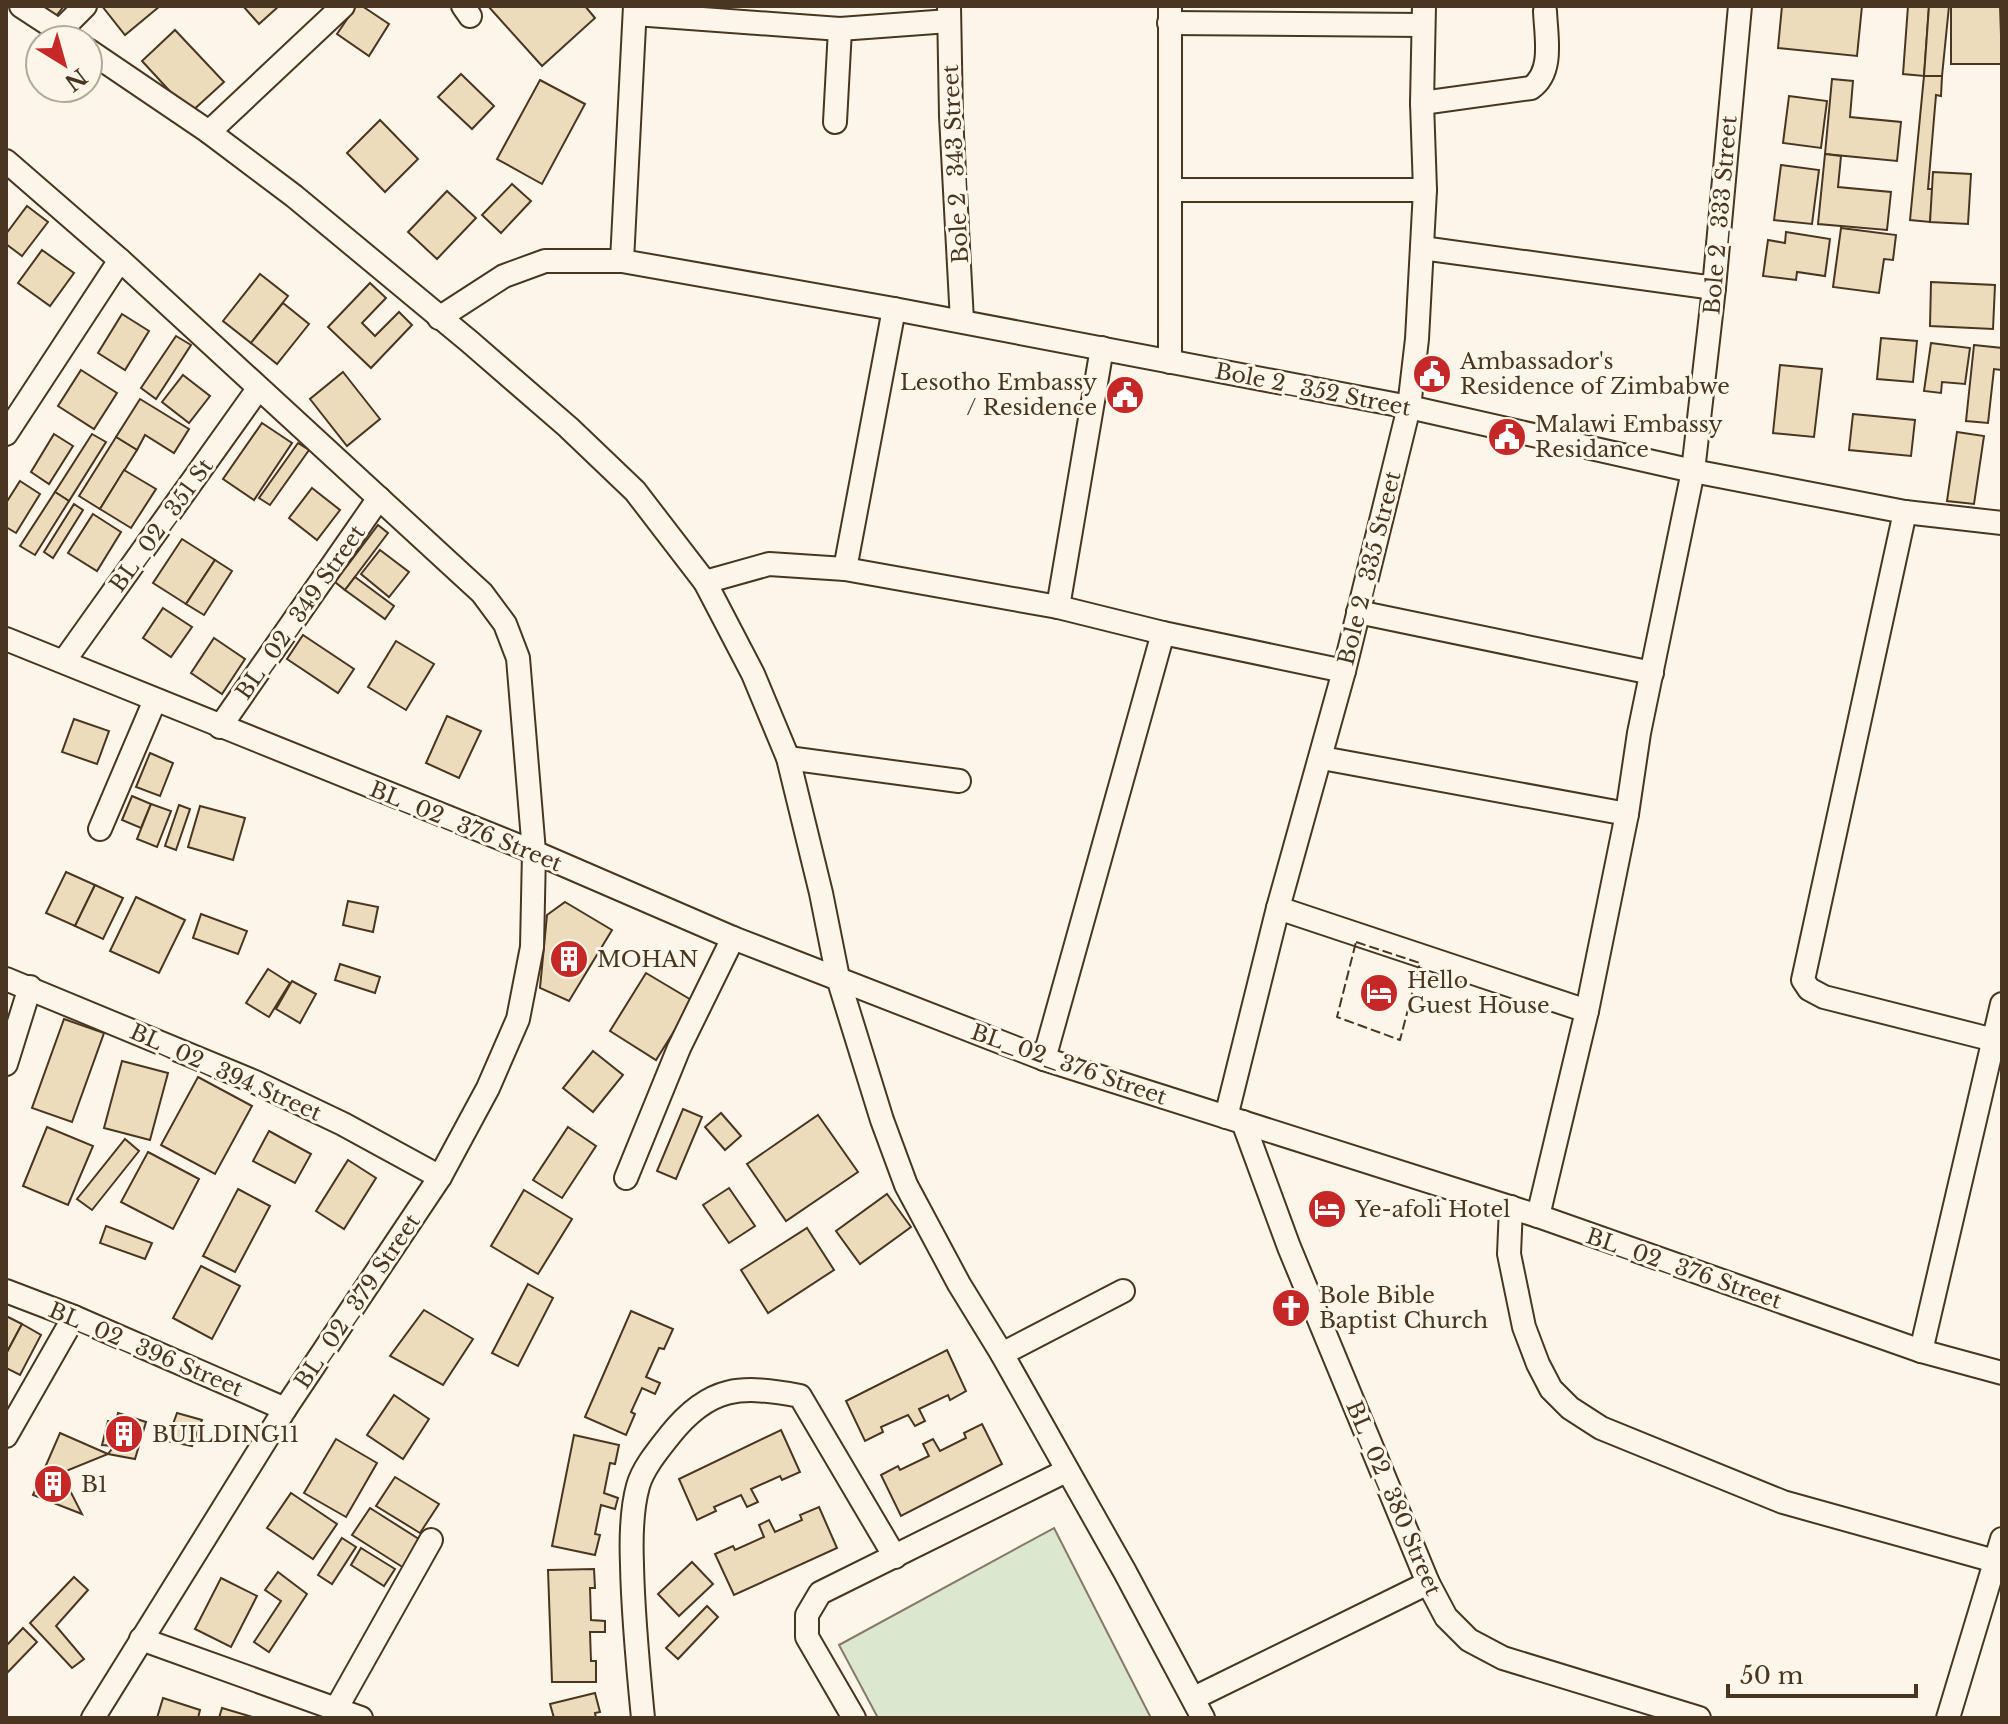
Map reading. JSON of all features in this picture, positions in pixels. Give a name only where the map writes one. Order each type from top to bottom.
[{"type":"street","points":[[21,6],[48,24]]},
{"type":"street","points":[[74,24],[85,6]]},
{"type":"street","points":[[209,132],[343,6]]},
{"type":"street","name":"Bole 2_333 Street","points":[[1538,1216],[1587,1011],[1627,814],[1639,733],[1693,471],[1714,288],[1740,6]]},
{"type":"street","points":[[622,261],[635,10],[840,29],[949,14]]},
{"type":"street","points":[[1422,103],[1531,88],[1541,81],[1546,71],[1545,11]]},
{"type":"street","name":"Bole 2_343 Street","points":[[949,14],[962,321]]},
{"type":"street","points":[[1170,362],[1170,14],[1424,15]]},
{"type":"street","name":"Bole 2_335 Street","points":[[1234,1120],[1278,908],[1322,758],[1409,407],[1417,339],[1425,190],[1422,103],[1424,15]]},
{"type":"street","points":[[835,122],[840,29]]},
{"type":"street","points":[[104,61],[209,132],[294,196],[568,427],[635,491],[705,582],[753,674],[788,758],[838,978],[882,1120],[906,1185],[959,1284],[1125,1572],[1198,1708],[1428,1583]]},
{"type":"street","name":"BL_02_379 Street","points":[[6,161],[120,260],[482,593],[505,624],[518,658],[534,852],[532,947],[518,1019],[488,1088],[440,1177],[285,1409],[93,1718]]},
{"type":"street","points":[[1171,190],[1425,190]]},
{"type":"street","points":[[1422,248],[1714,288]]},
{"type":"street","points":[[6,434],[120,260]]},
{"type":"street","name":"Bole 2_352 Street","points":[[439,318],[504,276],[545,261],[622,261],[962,321],[1409,407],[1693,471],[1905,512],[2002,523]]},
{"type":"street","points":[[845,569],[894,309]]},
{"type":"street","points":[[1058,607],[1102,348]]},
{"type":"street","name":"BL_02_351 St","points":[[64,661],[258,389]]},
{"type":"street","name":"BL_02_349 Street","points":[[220,727],[379,498]]},
{"type":"street","points":[[1905,512],[1803,980],[1809,989],[1824,997],[1994,1040]]},
{"type":"street","points":[[705,582],[769,564],[845,569],[1058,607],[1163,633],[1344,671]]},
{"type":"street","points":[[1358,612],[1652,673]]},
{"type":"street","points":[[1044,1059],[1163,633]]},
{"type":"street","name":"BL_02_376 Street","points":[[6,639],[534,852],[733,938],[1044,1059],[1511,1207],[1921,1351],[2002,1373]]},
{"type":"street","points":[[100,829],[155,700]]},
{"type":"street","points":[[788,758],[959,781]]},
{"type":"street","points":[[1322,758],[1627,814]]},
{"type":"street","points":[[1278,908],[1587,1011]]},
{"type":"street","points":[[626,1178],[679,1048],[733,938]]},
{"type":"street","name":"BL_02_394 Street","points":[[6,979],[255,1082],[343,1124],[440,1177]]},
{"type":"street","points":[[6,1064],[30,987]]},
{"type":"street","points":[[1921,1351],[2002,1004]]},
{"type":"street","name":"BL_02_380 Street","points":[[1234,1120],[1428,1583],[1446,1617],[1469,1640],[1503,1658],[1699,1718]]},
{"type":"street","points":[[1511,1207],[1507,1237],[1524,1327],[1551,1389],[1570,1408],[1601,1428],[1783,1502],[1999,1563]]},
{"type":"street","name":"BL_02_396 Street","points":[[6,1291],[74,1317],[285,1409]]},
{"type":"street","points":[[1002,1354],[1123,1291]]},
{"type":"street","points":[[6,1436],[74,1317]]},
{"type":"street","points":[[643,1718],[633,1620],[631,1530],[638,1484],[658,1450],[689,1411],[727,1391],[763,1389],[800,1396],[895,1557]]},
{"type":"street","points":[[854,1718],[807,1637],[807,1615],[820,1593],[1066,1471]]},
{"type":"street","points":[[1948,1718],[1999,1563],[2002,1539]]},
{"type":"street","points":[[336,1709],[431,1540]]},
{"type":"street","points":[[141,1639],[361,1718]]},
{"type":"green space","points":[[1054,1528],[1151,1718],[878,1718],[839,1645]]},
{"type":"building","points":[[43,6],[64,6],[56,16]]},
{"type":"building","points":[[102,6],[160,6],[125,35]]},
{"type":"building","points":[[243,6],[279,6],[259,24]]},
{"type":"building","points":[[356,6],[362,6],[389,24],[369,56],[337,34]]},
{"type":"building","points":[[488,6],[585,6],[595,18],[542,66]]},
{"type":"building","points":[[1782,6],[1862,6],[1857,56],[1778,48]]},
{"type":"building","points":[[1908,6],[1929,6],[1924,76],[1903,74]]},
{"type":"building","points":[[1929,6],[1949,6],[1942,76],[1924,76]]},
{"type":"building","points":[[1951,6],[2000,6],[2002,64],[1951,64]]},
{"type":"building","points":[[175,30],[224,82],[190,113],[142,61]]},
{"type":"building","points":[[461,74],[494,106],[472,129],[438,97]]},
{"type":"building","points":[[1924,76],[1942,76],[1941,96],[1936,95],[1928,189],[1933,189],[1930,222],[1910,220]]},
{"type":"building","points":[[1832,79],[1853,81],[1850,117],[1901,122],[1897,161],[1825,154]]},
{"type":"building","points":[[540,80],[585,104],[542,184],[497,159]]},
{"type":"building","points":[[1789,96],[1827,101],[1821,148],[1783,143]]},
{"type":"building","points":[[380,120],[418,159],[385,192],[347,153]]},
{"type":"building","points":[[1825,154],[1841,156],[1838,187],[1891,192],[1887,230],[1818,224]]},
{"type":"building","points":[[1781,165],[1819,170],[1812,224],[1774,220]]},
{"type":"building","points":[[1933,172],[1971,174],[1968,224],[1930,222]]},
{"type":"building","points":[[512,184],[531,201],[501,233],[482,215]]},
{"type":"building","points":[[447,191],[476,218],[437,259],[408,232]]},
{"type":"building","points":[[27,206],[48,222],[22,256],[6,244],[6,234]]},
{"type":"building","points":[[1841,228],[1896,235],[1893,260],[1884,259],[1879,293],[1833,287]]},
{"type":"building","points":[[1786,232],[1830,239],[1825,276],[1797,272],[1796,280],[1763,276],[1768,240],[1785,243]]},
{"type":"building","points":[[42,250],[74,273],[50,306],[18,283]]},
{"type":"building","points":[[260,274],[288,296],[251,343],[223,321]]},
{"type":"building","points":[[1931,282],[1995,285],[1993,329],[1930,326]]},
{"type":"building","points":[[370,283],[386,298],[362,323],[375,336],[399,312],[412,325],[371,368],[328,327]]},
{"type":"building","points":[[283,303],[309,324],[277,364],[251,343]]},
{"type":"building","points":[[122,314],[149,331],[125,370],[98,353]]},
{"type":"building","points":[[176,336],[191,345],[156,399],[141,388]]},
{"type":"building","points":[[1881,338],[1917,341],[1913,382],[1877,379]]},
{"type":"building","points":[[1931,343],[1970,348],[1965,384],[1942,382],[1941,393],[1924,391]]},
{"type":"building","points":[[1974,345],[2002,348],[2002,370],[1994,369],[1988,423],[1966,421]]},
{"type":"building","points":[[1780,365],[1822,369],[1814,437],[1773,433]]},
{"type":"building","points":[[81,370],[117,393],[94,429],[58,406]]},
{"type":"building","points":[[343,372],[380,419],[347,446],[310,399]]},
{"type":"building","points":[[183,375],[210,396],[189,423],[162,402]]},
{"type":"building","points":[[140,399],[189,429],[174,453],[145,435],[137,450],[116,437]]},
{"type":"building","points":[[1853,414],[1915,420],[1911,456],[1849,450]]},
{"type":"building","points":[[262,423],[292,443],[254,500],[223,479]]},
{"type":"building","points":[[1957,432],[1984,436],[1974,504],[1947,501]]},
{"type":"building","points":[[54,434],[73,446],[49,484],[31,472]]},
{"type":"building","points":[[92,434],[106,442],[69,501],[55,492]]},
{"type":"building","points":[[116,437],[137,450],[100,509],[79,496]]},
{"type":"building","points":[[298,443],[309,450],[270,505],[259,498]]},
{"type":"building","points":[[124,470],[156,489],[131,528],[100,509]]},
{"type":"building","points":[[20,481],[40,494],[16,533],[6,527],[6,503]]},
{"type":"building","points":[[312,488],[340,510],[317,540],[289,518]]},
{"type":"building","points":[[55,492],[69,501],[35,555],[20,546]]},
{"type":"building","points":[[74,504],[83,510],[53,558],[44,552]]},
{"type":"building","points":[[93,514],[121,532],[97,571],[68,553]]},
{"type":"building","points":[[378,525],[388,533],[345,590],[335,582]]},
{"type":"building","points":[[182,539],[215,560],[186,604],[153,583]]},
{"type":"building","points":[[380,550],[409,572],[389,597],[361,574]]},
{"type":"building","points":[[215,560],[232,571],[204,615],[186,604]]},
{"type":"building","points":[[355,577],[394,606],[385,619],[345,590]]},
{"type":"building","points":[[163,608],[192,627],[171,657],[143,638]]},
{"type":"building","points":[[303,635],[354,669],[338,693],[287,659]]},
{"type":"building","points":[[214,638],[245,659],[222,694],[191,673]]},
{"type":"building","points":[[396,641],[434,664],[406,710],[368,687]]},
{"type":"building","points":[[447,716],[481,731],[459,778],[426,763]]},
{"type":"building","points":[[74,719],[109,731],[97,764],[62,752]]},
{"type":"building","points":[[150,753],[173,763],[160,796],[136,787]]},
{"type":"building","points":[[132,796],[151,804],[141,828],[122,820]]},
{"type":"building","points":[[151,804],[171,811],[157,847],[137,839]]},
{"type":"building","points":[[179,805],[190,809],[176,850],[165,846]]},
{"type":"building","points":[[200,806],[245,818],[233,860],[188,847]]},
{"type":"building","points":[[66,872],[95,885],[75,926],[46,913]]},
{"type":"building","points":[[95,885],[123,898],[103,939],[75,926]]},
{"type":"building","points":[[136,897],[185,920],[159,973],[110,951]]},
{"type":"building","points":[[348,901],[378,907],[373,932],[343,925]]},
{"type":"building","name":"MOHAN","points":[[565,902],[612,930],[569,1001],[540,988],[547,915]]},
{"type":"building","points":[[201,914],[247,931],[238,954],[193,938]]},
{"type":"building","points":[[340,964],[380,977],[375,993],[335,980]]},
{"type":"building","points":[[268,969],[290,983],[269,1017],[246,1003]]},
{"type":"building","points":[[646,973],[693,1001],[656,1060],[610,1031]]},
{"type":"building","points":[[292,981],[316,994],[300,1023],[276,1009]]},
{"type":"building","points":[[64,1019],[104,1033],[72,1122],[32,1108]]},
{"type":"building","points":[[593,1051],[623,1075],[593,1112],[563,1088]]},
{"type":"building","points":[[122,1061],[168,1073],[150,1140],[104,1128]]},
{"type":"building","points":[[198,1077],[252,1106],[215,1174],[161,1145]]},
{"type":"building","points":[[683,1109],[702,1117],[676,1179],[657,1171]]},
{"type":"building","points":[[721,1113],[741,1136],[725,1150],[705,1127]]},
{"type":"building","points":[[818,1115],[858,1172],[786,1221],[747,1164]]},
{"type":"building","points":[[47,1127],[93,1146],[68,1205],[23,1186]]},
{"type":"building","points":[[568,1127],[596,1146],[562,1198],[533,1180]]},
{"type":"building","points":[[269,1131],[311,1154],[295,1183],[253,1161]]},
{"type":"building","points":[[125,1139],[139,1151],[92,1210],[77,1199]]},
{"type":"building","points":[[148,1152],[199,1179],[173,1229],[121,1202]]},
{"type":"building","points":[[348,1160],[376,1178],[344,1229],[316,1211]]},
{"type":"building","points":[[729,1188],[755,1226],[729,1243],[703,1205]]},
{"type":"building","points":[[238,1189],[270,1206],[235,1272],[203,1256]]},
{"type":"building","points":[[524,1190],[572,1219],[538,1274],[491,1246]]},
{"type":"building","points":[[887,1194],[911,1227],[860,1264],[836,1231]]},
{"type":"building","points":[[106,1226],[152,1243],[145,1259],[100,1243]]},
{"type":"building","points":[[807,1228],[834,1270],[768,1313],[741,1270]]},
{"type":"building","points":[[201,1266],[240,1286],[212,1339],[173,1318]]},
{"type":"building","points":[[528,1284],[553,1298],[518,1366],[492,1353]]},
{"type":"building","points":[[424,1310],[473,1339],[443,1385],[390,1356]]},
{"type":"building","points":[[631,1311],[673,1329],[664,1349],[659,1348],[646,1377],[660,1383],[655,1394],[642,1388],[631,1412],[635,1414],[626,1435],[585,1417]]},
{"type":"building","points":[[6,1316],[22,1324],[6,1354]]},
{"type":"building","points":[[22,1324],[41,1335],[20,1375],[6,1368],[6,1354]]},
{"type":"building","points":[[947,1350],[966,1391],[950,1400],[948,1395],[919,1409],[925,1421],[915,1426],[908,1415],[881,1427],[883,1432],[865,1441],[846,1401]]},
{"type":"building","points":[[394,1395],[429,1419],[403,1459],[367,1435]]},
{"type":"building","name":"BUILDING11","points":[[118,1413],[146,1422],[135,1459],[108,1454],[114,1446],[102,1445],[108,1421],[116,1421]]},
{"type":"building","points":[[177,1413],[202,1420],[192,1446],[167,1441]]},
{"type":"building","points":[[982,1424],[1002,1464],[901,1516],[881,1475],[929,1456],[923,1444],[933,1439],[940,1451],[966,1438],[964,1433]]},
{"type":"building","points":[[781,1430],[800,1472],[782,1480],[780,1476],[751,1489],[758,1502],[747,1507],[741,1495],[714,1507],[716,1511],[697,1520],[679,1479]]},
{"type":"building","name":"B1","points":[[60,1433],[108,1454],[61,1473],[82,1514],[33,1495]]},
{"type":"building","points":[[574,1435],[619,1445],[615,1464],[610,1463],[604,1493],[618,1498],[615,1509],[601,1505],[595,1534],[600,1535],[595,1555],[552,1546]]},
{"type":"building","points":[[336,1439],[377,1463],[346,1517],[304,1493]]},
{"type":"building","points":[[395,1477],[439,1504],[420,1533],[376,1506]]},
{"type":"building","points":[[291,1493],[337,1524],[313,1559],[267,1528]]},
{"type":"building","points":[[819,1507],[837,1548],[734,1595],[715,1554],[733,1546],[735,1550],[764,1537],[759,1525],[769,1520],[775,1532],[802,1520],[800,1515]]},
{"type":"building","points":[[370,1508],[422,1541],[404,1568],[352,1535]]},
{"type":"building","points":[[342,1538],[356,1547],[332,1584],[318,1575]]},
{"type":"building","points":[[361,1548],[395,1569],[384,1586],[351,1565]]},
{"type":"building","points":[[692,1562],[713,1584],[679,1616],[658,1594]]},
{"type":"building","points":[[594,1569],[595,1588],[590,1588],[591,1620],[605,1621],[605,1632],[590,1632],[591,1661],[596,1661],[596,1682],[552,1682],[548,1570]]},
{"type":"building","points":[[278,1572],[307,1594],[269,1652],[254,1642],[281,1601],[265,1590]]},
{"type":"building","points":[[74,1577],[88,1590],[56,1626],[84,1659],[72,1668],[30,1623]]},
{"type":"building","points":[[221,1578],[257,1596],[231,1647],[195,1629]]},
{"type":"building","points":[[707,1606],[718,1617],[678,1659],[666,1648]]},
{"type":"building","points":[[23,1628],[37,1642],[6,1674],[6,1646]]},
{"type":"building","points":[[595,1693],[600,1712],[595,1713],[596,1718],[554,1718],[550,1704]]},
{"type":"building","points":[[163,1698],[200,1710],[198,1718],[157,1718]]},
{"type":"building","points":[[222,1708],[256,1718],[219,1718]]},
{"type":"fence","points":[[1356,942],[1420,963],[1400,1040],[1337,1017],[1356,942]]},
{"type":"place","name":"Ambassador's Residence of Zimbabwe","points":[[1432,374]]},
{"type":"place","name":"Lesotho Embassy / Residence","points":[[1125,395]]},
{"type":"place","name":"Malawi Embassy Residance","points":[[1507,437]]},
{"type":"place","name":"MOHAN","points":[[569,959]]},
{"type":"place","name":"Hello Guest House","points":[[1379,993]]},
{"type":"place","name":"Ye-afoli Hotel","points":[[1327,1209]]},
{"type":"place","name":"Bole Bible Baptist Church","points":[[1291,1308]]},
{"type":"place","name":"BUILDING11","points":[[124,1434]]},
{"type":"place","name":"B1","points":[[53,1484]]}]
